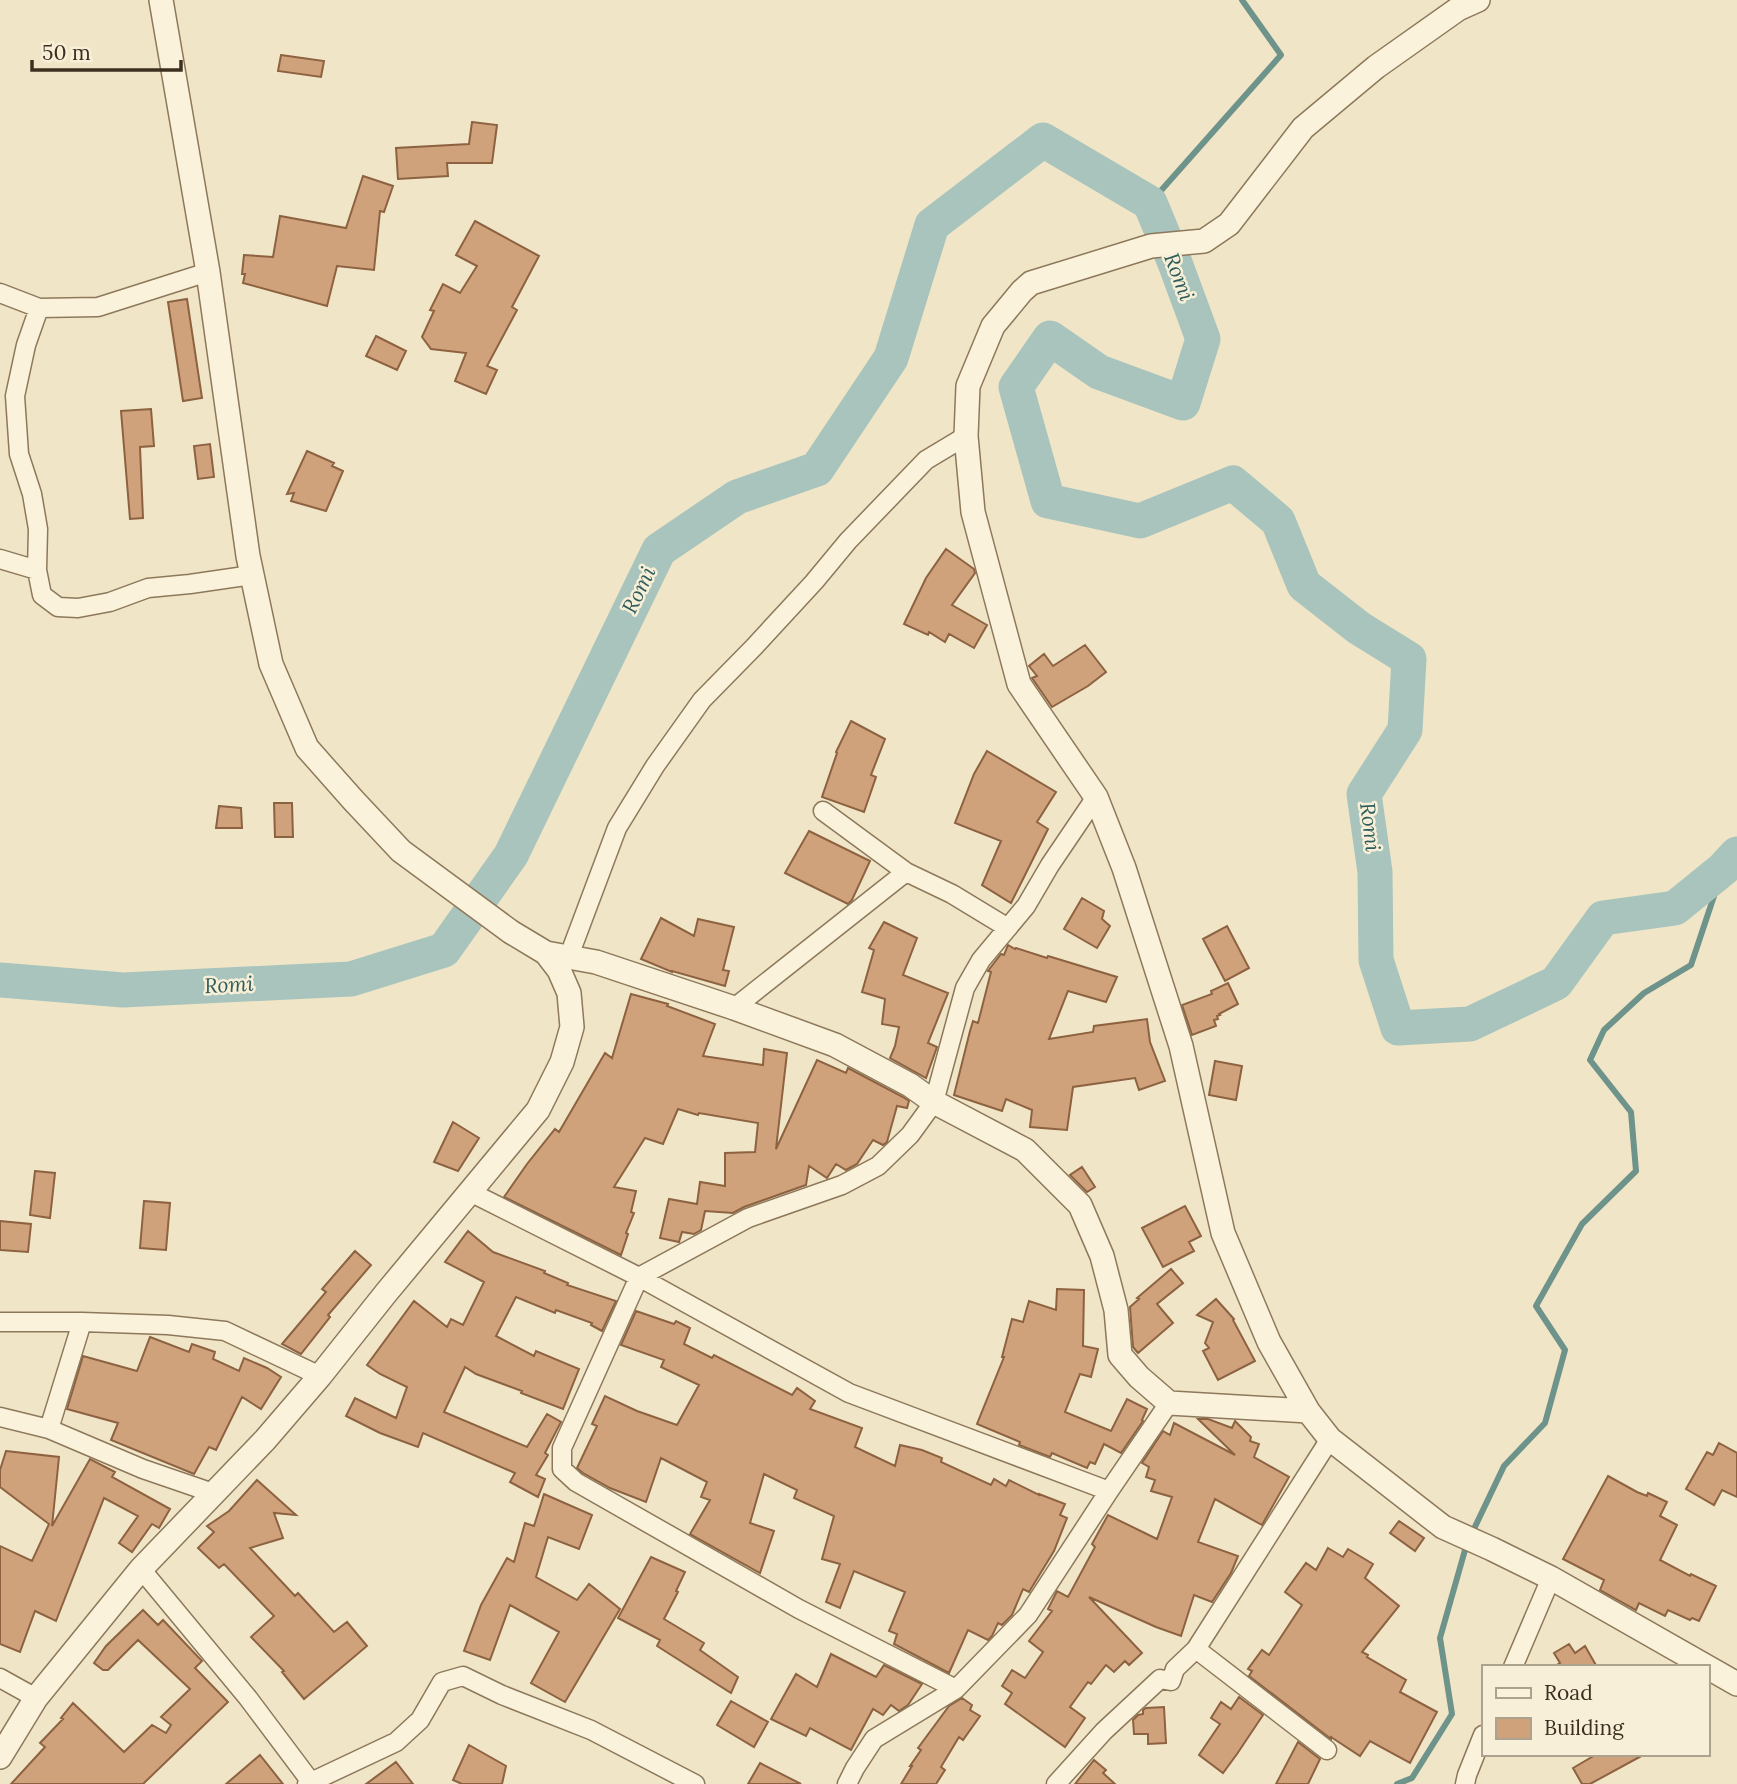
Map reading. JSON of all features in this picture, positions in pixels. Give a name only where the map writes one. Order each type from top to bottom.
[{"type":"street","points":[[161,0],[208,272],[252,575],[271,664],[307,748],[401,851],[511,932],[558,955],[596,962],[835,1045],[1025,1150],[1080,1205],[1102,1255],[1116,1310],[1120,1355],[1139,1377],[1169,1404],[1308,1411]]},
{"type":"street","points":[[1478,0],[1458,9],[1376,67],[1303,128],[1229,223],[1204,241],[1151,246],[1031,283],[1022,291],[993,326],[968,386],[966,436],[973,512],[1019,684],[1096,797],[1124,867],[1181,1046],[1223,1233],[1269,1342],[1308,1411],[1330,1439],[1443,1527],[1551,1578],[1704,1665]]},
{"type":"street","points":[[0,293],[39,308],[98,307],[208,272]]},
{"type":"street","points":[[39,308],[26,345],[15,396],[19,454],[32,494],[38,529],[37,570],[42,595],[58,607],[78,608],[110,602],[148,588],[252,575]]},
{"type":"street","points":[[0,1757],[36,1698],[141,1569],[265,1440],[538,1110],[562,1062],[572,1027],[569,993],[559,970],[558,955],[617,828],[655,766],[702,700],[926,460],[966,436]]},
{"type":"street","points":[[0,559],[37,570]]},
{"type":"street","points":[[956,1689],[799,1609],[576,1482],[562,1469],[562,1448],[639,1277],[748,1218],[842,1185],[878,1166],[910,1135],[934,1102],[965,988],[981,960],[1026,906],[1096,797]]},
{"type":"street","points":[[823,811],[906,872],[952,894],[1008,928]]},
{"type":"street","points":[[734,1008],[906,872]]},
{"type":"street","points":[[470,1192],[639,1277],[849,1393],[1109,1491]]},
{"type":"street","points":[[0,1322],[168,1325],[225,1331],[320,1376]]},
{"type":"street","points":[[49,1429],[82,1322]]},
{"type":"street","points":[[847,1784],[874,1739],[956,1689],[1028,1615],[1169,1404]]},
{"type":"street","points":[[0,1418],[49,1429],[143,1469],[213,1493]]},
{"type":"street","points":[[1056,1784],[1104,1731],[1160,1679],[1171,1681],[1175,1669],[1196,1649],[1330,1439]]},
{"type":"street","points":[[141,1569],[248,1698],[309,1783],[396,1742],[420,1720],[443,1682],[463,1676],[502,1695],[591,1730],[695,1784]]},
{"type":"street","points":[[1514,1665],[1551,1578]]},
{"type":"street","points":[[1196,1649],[1327,1750]]},
{"type":"street","points":[[1709,1668],[1737,1684]]},
{"type":"street","points":[[0,1678],[36,1698]]},
{"type":"street","points":[[1465,1784],[1482,1738]]},
{"type":"building","points":[[281,55],[324,61],[321,77],[278,71]]},
{"type":"building","points":[[472,122],[497,125],[492,163],[447,163],[448,176],[398,179],[396,148],[469,144]]},
{"type":"building","points":[[363,176],[393,186],[384,212],[380,211],[374,270],[337,266],[327,306],[243,283],[244,255],[273,257],[280,216],[346,228]]},
{"type":"building","points":[[475,221],[539,256],[512,307],[517,310],[487,366],[497,370],[486,394],[455,381],[466,353],[431,349],[422,337],[434,311],[430,310],[443,284],[460,293],[477,266],[456,255]]},
{"type":"building","points":[[187,299],[202,398],[183,401],[168,302]]},
{"type":"building","points":[[376,336],[406,351],[397,370],[366,356]]},
{"type":"building","points":[[151,409],[154,446],[140,447],[143,518],[130,519],[121,411]]},
{"type":"building","points":[[210,444],[214,477],[198,479],[194,446]]},
{"type":"building","points":[[307,451],[334,463],[332,466],[343,471],[326,511],[291,501],[294,493],[287,494]]},
{"type":"building","points":[[946,549],[974,569],[975,573],[952,605],[987,625],[974,648],[949,634],[945,642],[929,632],[928,635],[904,624],[926,578]]},
{"type":"building","points":[[1085,645],[1106,672],[1052,707],[1032,678],[1037,676],[1029,666],[1044,654],[1053,666]]},
{"type":"building","points":[[851,721],[885,739],[871,775],[876,777],[864,812],[822,797],[836,752]]},
{"type":"building","points":[[987,751],[1056,792],[1037,822],[1048,829],[1011,903],[982,885],[1001,841],[955,823],[974,774]]},
{"type":"building","points":[[274,803],[292,803],[293,837],[275,837]]},
{"type":"building","points":[[219,806],[241,808],[242,828],[216,828]]},
{"type":"building","points":[[809,831],[870,861],[848,904],[785,873]]},
{"type":"building","points":[[1082,898],[1104,911],[1102,919],[1110,926],[1097,948],[1064,929]]},
{"type":"building","points":[[661,918],[694,936],[698,919],[734,927],[723,970],[729,971],[725,986],[672,972],[641,959]]},
{"type":"building","points":[[884,922],[917,938],[903,975],[948,993],[928,1043],[937,1047],[926,1078],[890,1058],[899,1027],[882,1024],[885,999],[862,992],[874,950],[869,948]]},
{"type":"building","points":[[1227,926],[1249,968],[1225,981],[1203,939]]},
{"type":"building","points":[[1008,945],[1117,977],[1106,1002],[1068,991],[1049,1039],[1093,1032],[1094,1026],[1147,1019],[1150,1042],[1165,1081],[1139,1090],[1135,1078],[1073,1087],[1067,1130],[1030,1127],[1032,1110],[1006,1099],[1002,1111],[954,1095],[973,1021],[978,1023],[991,972],[988,971],[1001,954],[1004,955]]},
{"type":"building","points":[[1228,983],[1238,1004],[1217,1016],[1218,1019],[1214,1020],[1216,1026],[1192,1035],[1182,1005],[1212,994],[1211,991]]},
{"type":"building","points":[[631,994],[668,1004],[667,1006],[715,1024],[703,1056],[763,1065],[764,1049],[787,1053],[776,1149],[817,1060],[846,1073],[848,1068],[903,1097],[909,1101],[907,1108],[897,1106],[887,1142],[883,1145],[873,1140],[857,1164],[846,1170],[836,1164],[827,1178],[809,1166],[806,1185],[733,1213],[705,1211],[701,1230],[694,1234],[682,1232],[679,1242],[660,1238],[669,1199],[697,1204],[700,1182],[725,1186],[725,1153],[755,1152],[758,1123],[699,1113],[698,1115],[678,1109],[663,1144],[645,1138],[614,1187],[636,1191],[631,1212],[634,1213],[621,1255],[504,1197],[555,1129],[559,1132],[605,1053],[612,1058]]},
{"type":"building","points":[[1215,1061],[1242,1066],[1236,1100],[1209,1095]]},
{"type":"building","points":[[453,1122],[479,1138],[458,1171],[434,1162]]},
{"type":"building","points":[[1082,1167],[1095,1187],[1087,1192],[1070,1175]]},
{"type":"building","points":[[35,1171],[55,1173],[50,1218],[30,1215]]},
{"type":"building","points":[[144,1201],[170,1203],[166,1250],[140,1248]]},
{"type":"building","points":[[1185,1206],[1201,1236],[1189,1242],[1194,1251],[1163,1267],[1142,1228]]},
{"type":"building","points":[[0,1221],[31,1224],[28,1252],[0,1250]]},
{"type":"building","points":[[468,1231],[493,1252],[545,1271],[544,1273],[568,1283],[567,1285],[616,1301],[602,1331],[591,1325],[592,1323],[556,1310],[555,1313],[516,1297],[496,1336],[534,1356],[536,1351],[579,1369],[563,1409],[476,1374],[465,1367],[444,1412],[527,1447],[547,1414],[561,1422],[545,1453],[548,1455],[536,1475],[545,1479],[538,1497],[510,1482],[515,1473],[423,1433],[418,1447],[380,1433],[346,1416],[355,1398],[396,1418],[407,1387],[367,1365],[414,1301],[447,1327],[451,1319],[463,1325],[484,1282],[445,1262]]},
{"type":"building","points":[[355,1251],[371,1265],[328,1315],[330,1317],[301,1354],[282,1344],[326,1292],[322,1289]]},
{"type":"building","points":[[1171,1269],[1183,1283],[1157,1304],[1173,1323],[1138,1353],[1133,1347],[1130,1307]]},
{"type":"building","points":[[1057,1289],[1084,1290],[1083,1346],[1098,1349],[1091,1377],[1080,1374],[1065,1412],[1111,1431],[1127,1399],[1147,1409],[1143,1421],[1121,1453],[1104,1444],[1095,1464],[1090,1462],[1087,1468],[1052,1453],[1050,1457],[1019,1445],[1020,1442],[977,1424],[1004,1357],[1012,1319],[1023,1322],[1029,1301],[1056,1310]]},
{"type":"building","points":[[1216,1299],[1234,1319],[1255,1361],[1218,1380],[1203,1351],[1209,1348],[1205,1343],[1213,1322],[1197,1315]]},
{"type":"building","points":[[636,1311],[674,1324],[676,1321],[690,1328],[684,1344],[712,1358],[714,1355],[792,1395],[797,1388],[815,1401],[810,1409],[862,1428],[855,1447],[895,1466],[900,1445],[942,1458],[941,1462],[991,1485],[994,1479],[1006,1486],[1009,1480],[1065,1504],[1060,1515],[1067,1518],[1054,1551],[1029,1592],[1023,1589],[1012,1615],[1002,1625],[998,1623],[988,1640],[968,1630],[949,1673],[894,1644],[897,1634],[889,1631],[905,1592],[854,1571],[840,1608],[826,1602],[840,1564],[822,1559],[834,1516],[794,1498],[797,1490],[764,1474],[750,1523],[774,1531],[760,1573],[690,1534],[710,1500],[701,1497],[707,1482],[661,1458],[646,1502],[610,1488],[583,1473],[577,1468],[597,1426],[592,1424],[605,1396],[677,1425],[699,1385],[661,1367],[664,1360],[621,1345]]},
{"type":"building","points":[[150,1337],[189,1352],[192,1344],[215,1352],[213,1359],[239,1371],[244,1358],[281,1377],[261,1409],[242,1397],[216,1450],[209,1447],[194,1474],[111,1440],[118,1423],[67,1409],[83,1356],[137,1371]]},
{"type":"building","points":[[1198,1419],[1208,1419],[1232,1428],[1235,1421],[1251,1437],[1250,1441],[1259,1444],[1254,1457],[1289,1477],[1262,1525],[1215,1499],[1198,1542],[1238,1556],[1231,1573],[1212,1602],[1194,1595],[1181,1636],[1089,1597],[1142,1653],[1129,1665],[1125,1661],[1114,1672],[1106,1665],[1091,1684],[1088,1682],[1070,1707],[1085,1718],[1065,1747],[1005,1704],[1012,1693],[1002,1686],[1012,1670],[1025,1678],[1043,1652],[1029,1641],[1052,1611],[1048,1609],[1057,1591],[1068,1597],[1095,1547],[1092,1544],[1108,1515],[1157,1539],[1172,1497],[1151,1491],[1155,1480],[1146,1477],[1149,1467],[1142,1463],[1163,1431],[1170,1435],[1174,1423],[1235,1455]]},
{"type":"building","points":[[1719,1443],[1737,1453],[1737,1497],[1722,1490],[1714,1505],[1686,1489],[1707,1452],[1713,1455]]},
{"type":"building","points":[[6,1451],[59,1457],[52,1526],[90,1459],[115,1472],[112,1477],[170,1509],[159,1528],[152,1524],[132,1552],[119,1543],[138,1516],[104,1498],[56,1621],[35,1611],[20,1652],[0,1644],[0,1546],[32,1561],[49,1524],[0,1487],[0,1470]]},
{"type":"building","points":[[1608,1476],[1637,1492],[1647,1496],[1648,1493],[1667,1502],[1660,1516],[1677,1525],[1660,1560],[1716,1586],[1699,1621],[1668,1610],[1665,1616],[1639,1603],[1636,1610],[1600,1590],[1604,1580],[1563,1559]]},
{"type":"building","points":[[257,1480],[296,1515],[274,1513],[283,1538],[250,1548],[295,1596],[298,1593],[334,1632],[347,1622],[367,1646],[304,1699],[282,1672],[284,1671],[251,1637],[274,1616],[224,1564],[219,1568],[198,1548],[214,1532],[207,1526],[229,1511]]},
{"type":"building","points":[[544,1494],[592,1515],[579,1549],[548,1537],[536,1577],[577,1600],[589,1584],[620,1609],[565,1702],[531,1683],[559,1632],[510,1605],[490,1660],[464,1651],[481,1605],[507,1558],[514,1562],[525,1523],[534,1526]]},
{"type":"building","points":[[1399,1521],[1424,1538],[1415,1551],[1390,1533]]},
{"type":"building","points":[[1328,1548],[1343,1557],[1348,1549],[1373,1564],[1365,1578],[1399,1606],[1362,1652],[1406,1680],[1400,1692],[1437,1712],[1410,1763],[1370,1741],[1360,1756],[1331,1739],[1249,1676],[1252,1671],[1248,1669],[1262,1650],[1269,1655],[1302,1605],[1285,1592],[1306,1563],[1316,1570]]},
{"type":"building","points":[[651,1557],[685,1572],[664,1619],[704,1643],[700,1650],[738,1677],[731,1693],[657,1646],[660,1640],[618,1618]]},
{"type":"building","points":[[143,1610],[158,1625],[163,1620],[202,1661],[195,1668],[228,1702],[143,1784],[11,1784],[45,1747],[40,1743],[63,1719],[61,1718],[73,1703],[124,1752],[152,1725],[166,1733],[171,1725],[161,1717],[190,1689],[138,1640],[108,1670],[103,1670],[94,1663],[106,1646]]},
{"type":"building","points":[[1569,1644],[1575,1653],[1585,1646],[1596,1665],[1556,1665],[1560,1663],[1554,1653]]},
{"type":"building","points":[[831,1654],[876,1677],[884,1665],[922,1684],[908,1705],[899,1711],[891,1705],[883,1715],[873,1709],[851,1750],[810,1728],[806,1736],[771,1719],[796,1674],[817,1687]]},
{"type":"building","points":[[1239,1697],[1263,1715],[1223,1773],[1199,1755],[1220,1724],[1211,1718],[1221,1702],[1231,1709]]},
{"type":"building","points":[[962,1698],[972,1705],[970,1710],[980,1716],[963,1740],[959,1737],[941,1767],[945,1770],[936,1784],[901,1784],[921,1750],[918,1748],[949,1706]]},
{"type":"building","points":[[731,1701],[768,1722],[754,1747],[717,1725]]},
{"type":"building","points":[[1164,1707],[1166,1743],[1148,1744],[1148,1734],[1134,1734],[1133,1720],[1143,1714],[1143,1710]]},
{"type":"building","points":[[1298,1742],[1320,1759],[1308,1784],[1276,1784]]},
{"type":"building","points":[[469,1745],[506,1766],[502,1784],[462,1784],[453,1780]]},
{"type":"building","points":[[260,1755],[283,1784],[226,1784]]},
{"type":"building","points":[[1594,1756],[1641,1756],[1590,1784],[1582,1784],[1573,1768]]},
{"type":"building","points":[[1094,1760],[1106,1770],[1103,1773],[1115,1784],[1075,1784]]},
{"type":"building","points":[[396,1762],[413,1784],[366,1784]]},
{"type":"building","points":[[760,1763],[801,1784],[748,1784]]},
{"type":"waterway","points":[[1150,203],[1281,55],[1242,0]]},
{"type":"waterway","name":"Romi","points":[[0,980],[123,990],[351,979],[444,950],[511,855],[659,550],[737,497],[817,469],[891,358],[932,225],[1043,140],[1150,203],[1203,339],[1183,403],[1099,372],[1050,338],[1016,387],[1048,501],[1140,521],[1233,483],[1278,521],[1304,585],[1359,628],[1409,659],[1405,730],[1364,794],[1375,872],[1376,960],[1398,1028],[1470,1024],[1556,983],[1603,918],[1675,908],[1723,869],[1737,854]]},
{"type":"waterway","points":[[1472,1533],[1504,1466],[1545,1423],[1565,1350],[1536,1306],[1582,1224],[1636,1171],[1631,1112],[1590,1060],[1604,1030],[1644,993],[1691,965],[1723,869]]},
{"type":"waterway","points":[[1397,1784],[1412,1778],[1452,1714],[1440,1638],[1467,1543]]}]
